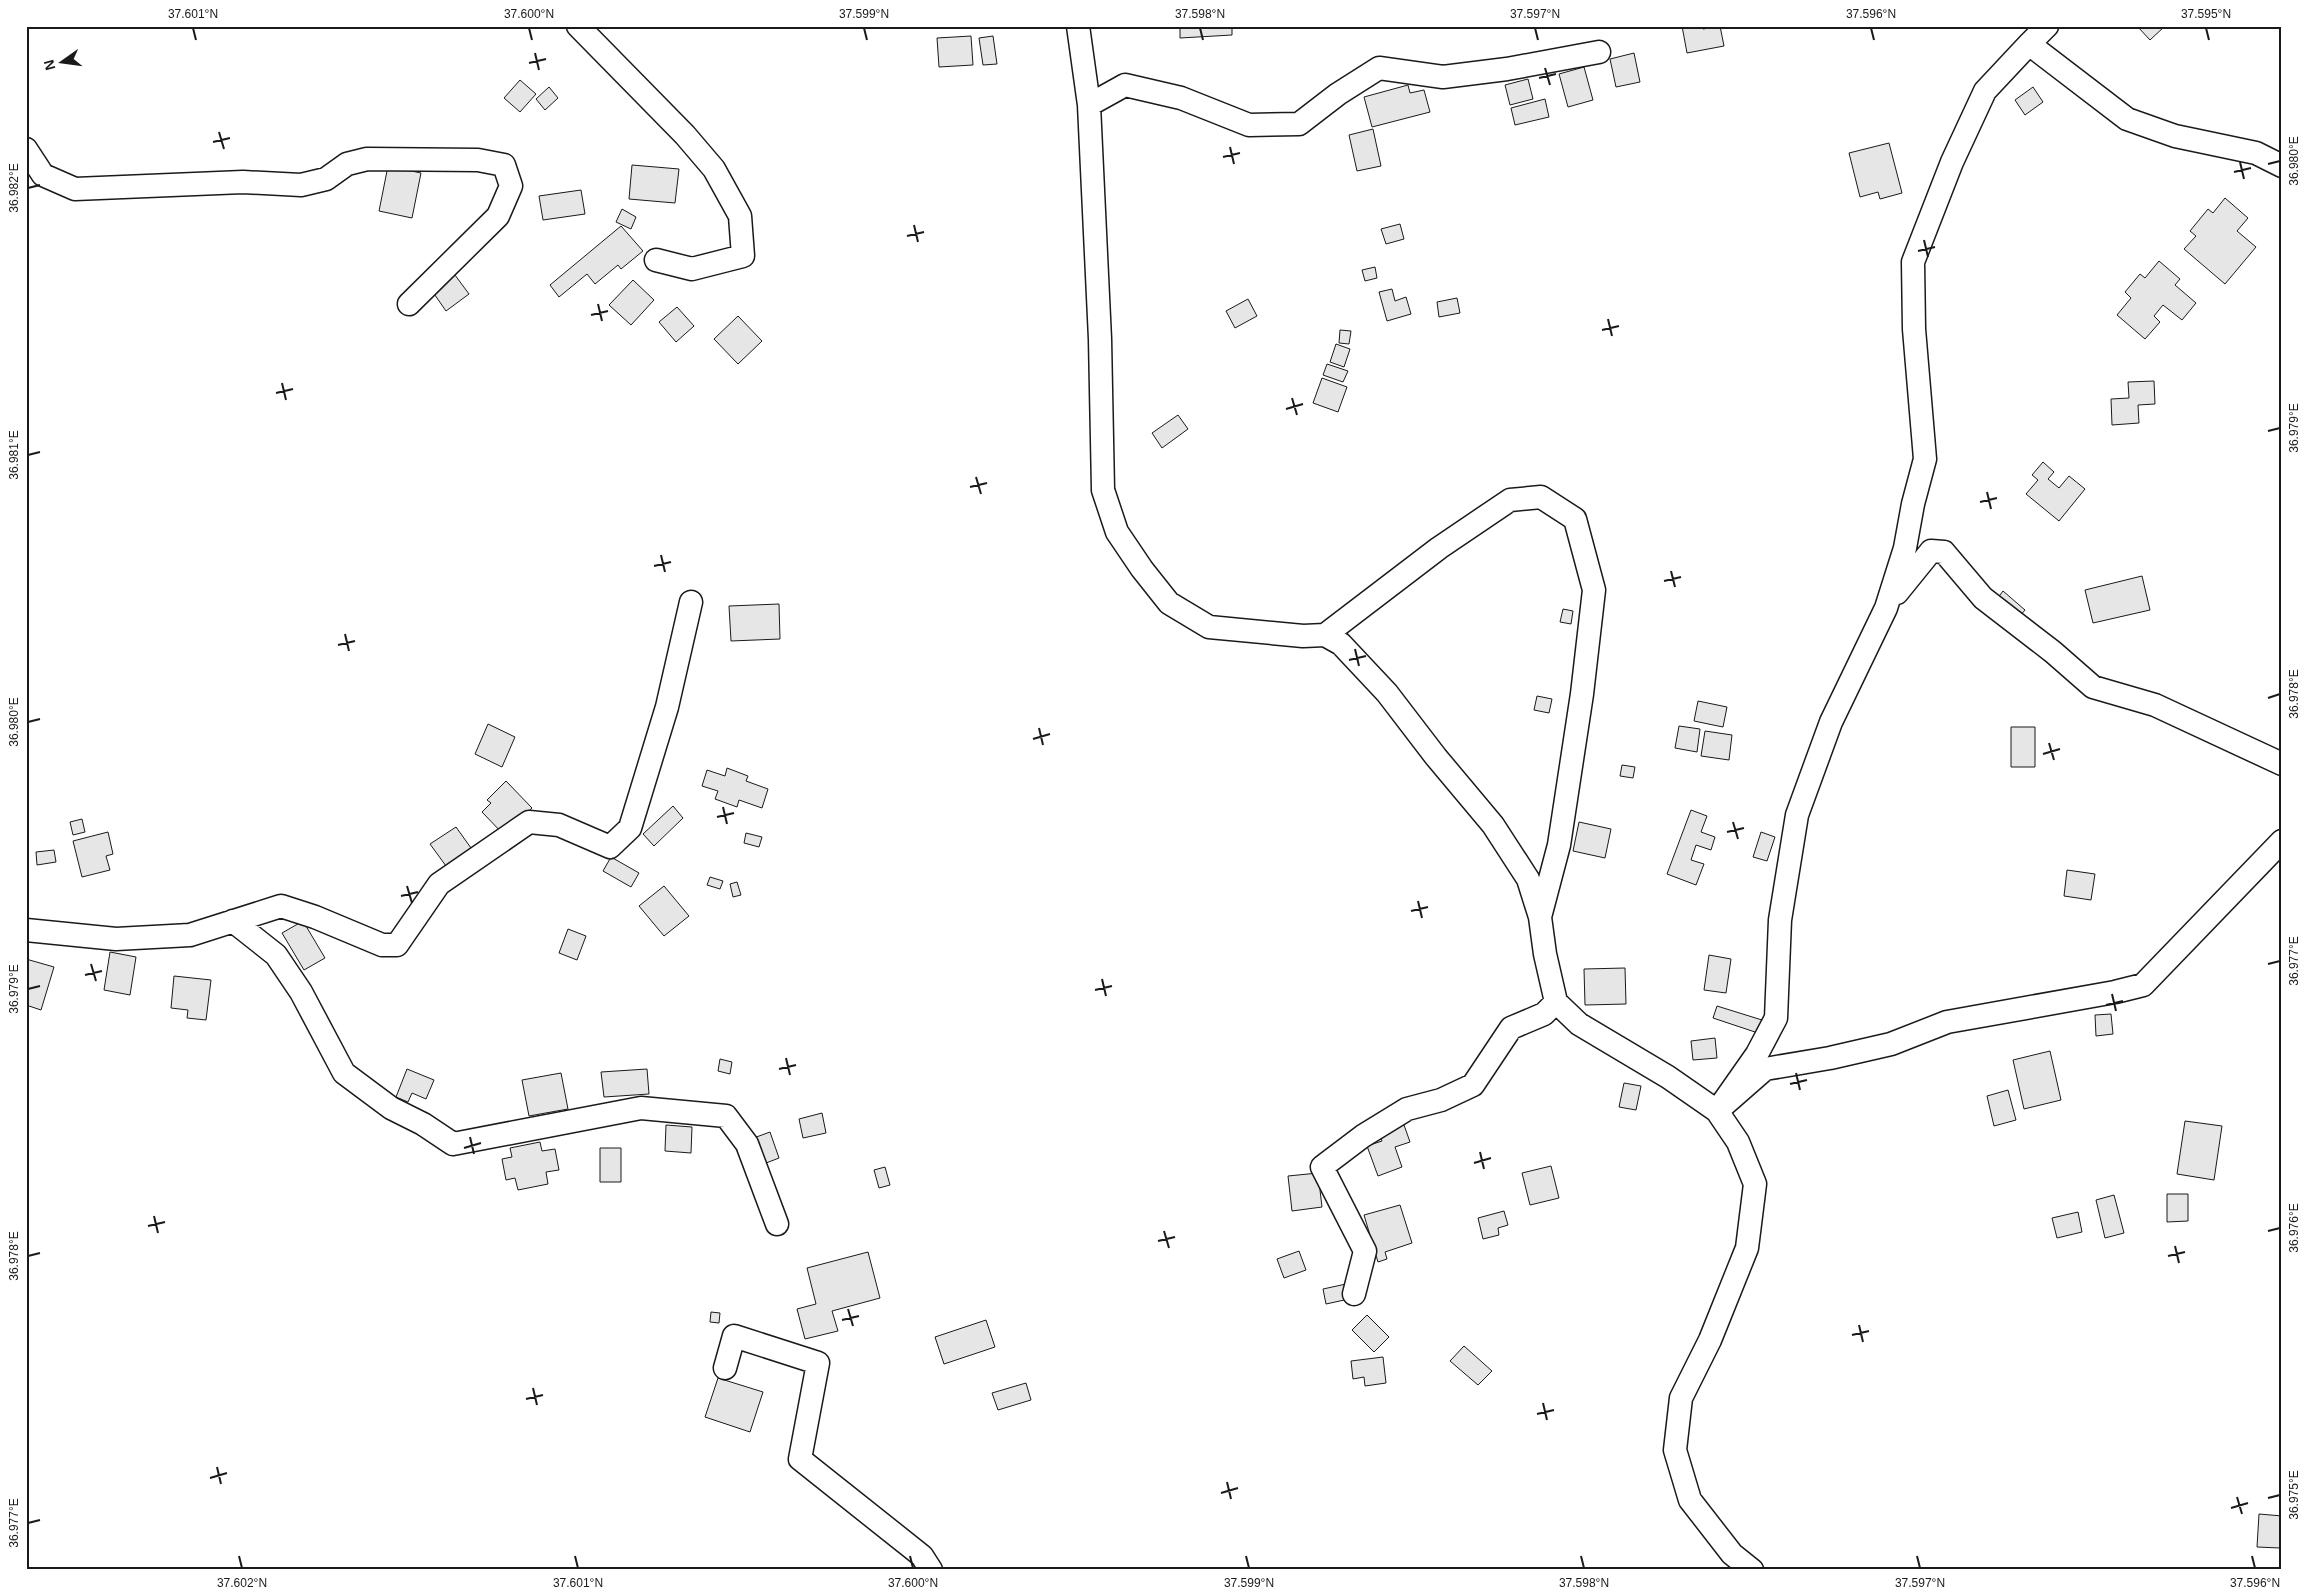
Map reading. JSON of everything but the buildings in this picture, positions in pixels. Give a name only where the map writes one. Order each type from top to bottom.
[{"type":"street","points":[[578,26],[685,136],[714,169],[740,216],[743,256],[692,269],[656,260]]},
{"type":"street","points":[[1078,26],[1089,106],[1100,339],[1103,490],[1117,532],[1142,569],[1169,603],[1209,626],[1303,636],[1325,635],[1341,644],[1387,693],[1436,757],[1493,825],[1528,879],[1540,917],[1545,954],[1556,1002],[1579,1024],[1668,1077],[1717,1111],[1738,1142],[1755,1184],[1746,1248],[1710,1340],[1681,1398],[1675,1450],[1690,1500],[1732,1554],[1752,1570]]},
{"type":"street","points":[[1717,1111],[1757,1054],[1776,1018],[1780,920],[1797,816],[1832,722],[1886,608],[1905,548],[1913,504],[1925,459],[1914,328],[1912,262],[1952,162],[1985,90],[2047,26]]},
{"type":"street","points":[[2030,44],[2127,120],[2175,136],[2256,153],[2282,166]]},
{"type":"street","points":[[1089,106],[1125,85],[1181,98],[1249,126],[1299,124],[1338,94],[1379,68],[1443,77],[1507,69],[1599,52]]},
{"type":"street","points":[[26,149],[43,175],[75,188],[243,182],[301,185],[326,179],[347,164],[367,159],[478,160],[504,165],[511,186],[498,216],[409,304]]},
{"type":"street","points":[[1325,635],[1439,548],[1510,500],[1541,497],[1575,519],[1594,590],[1582,694],[1559,845],[1540,917]]},
{"type":"street","points":[[1886,608],[1931,551],[1944,552],[1983,598],[2054,652],[2093,687],[2154,704],[2282,764]]},
{"type":"street","points":[[26,930],[116,939],[190,935],[281,906],[316,917],[382,946],[397,945],[439,884],[529,822],[559,825],[610,847],[630,828],[667,707],[691,602]]},
{"type":"street","points":[[1717,1111],[1765,1069],[1830,1058],[1891,1044],[1947,1022],[2143,985],[2282,841]]},
{"type":"street","points":[[233,921],[276,955],[301,992],[344,1073],[391,1108],[423,1124],[453,1144],[641,1108],[726,1116],[747,1144],[777,1224]]},
{"type":"street","points":[[1354,1294],[1365,1251],[1322,1168],[1363,1136],[1407,1109],[1441,1100],[1473,1085],[1511,1028],[1544,1014],[1556,1002]]},
{"type":"street","points":[[725,1368],[734,1336],[818,1364],[800,1459],[922,1556],[930,1570]]}]
